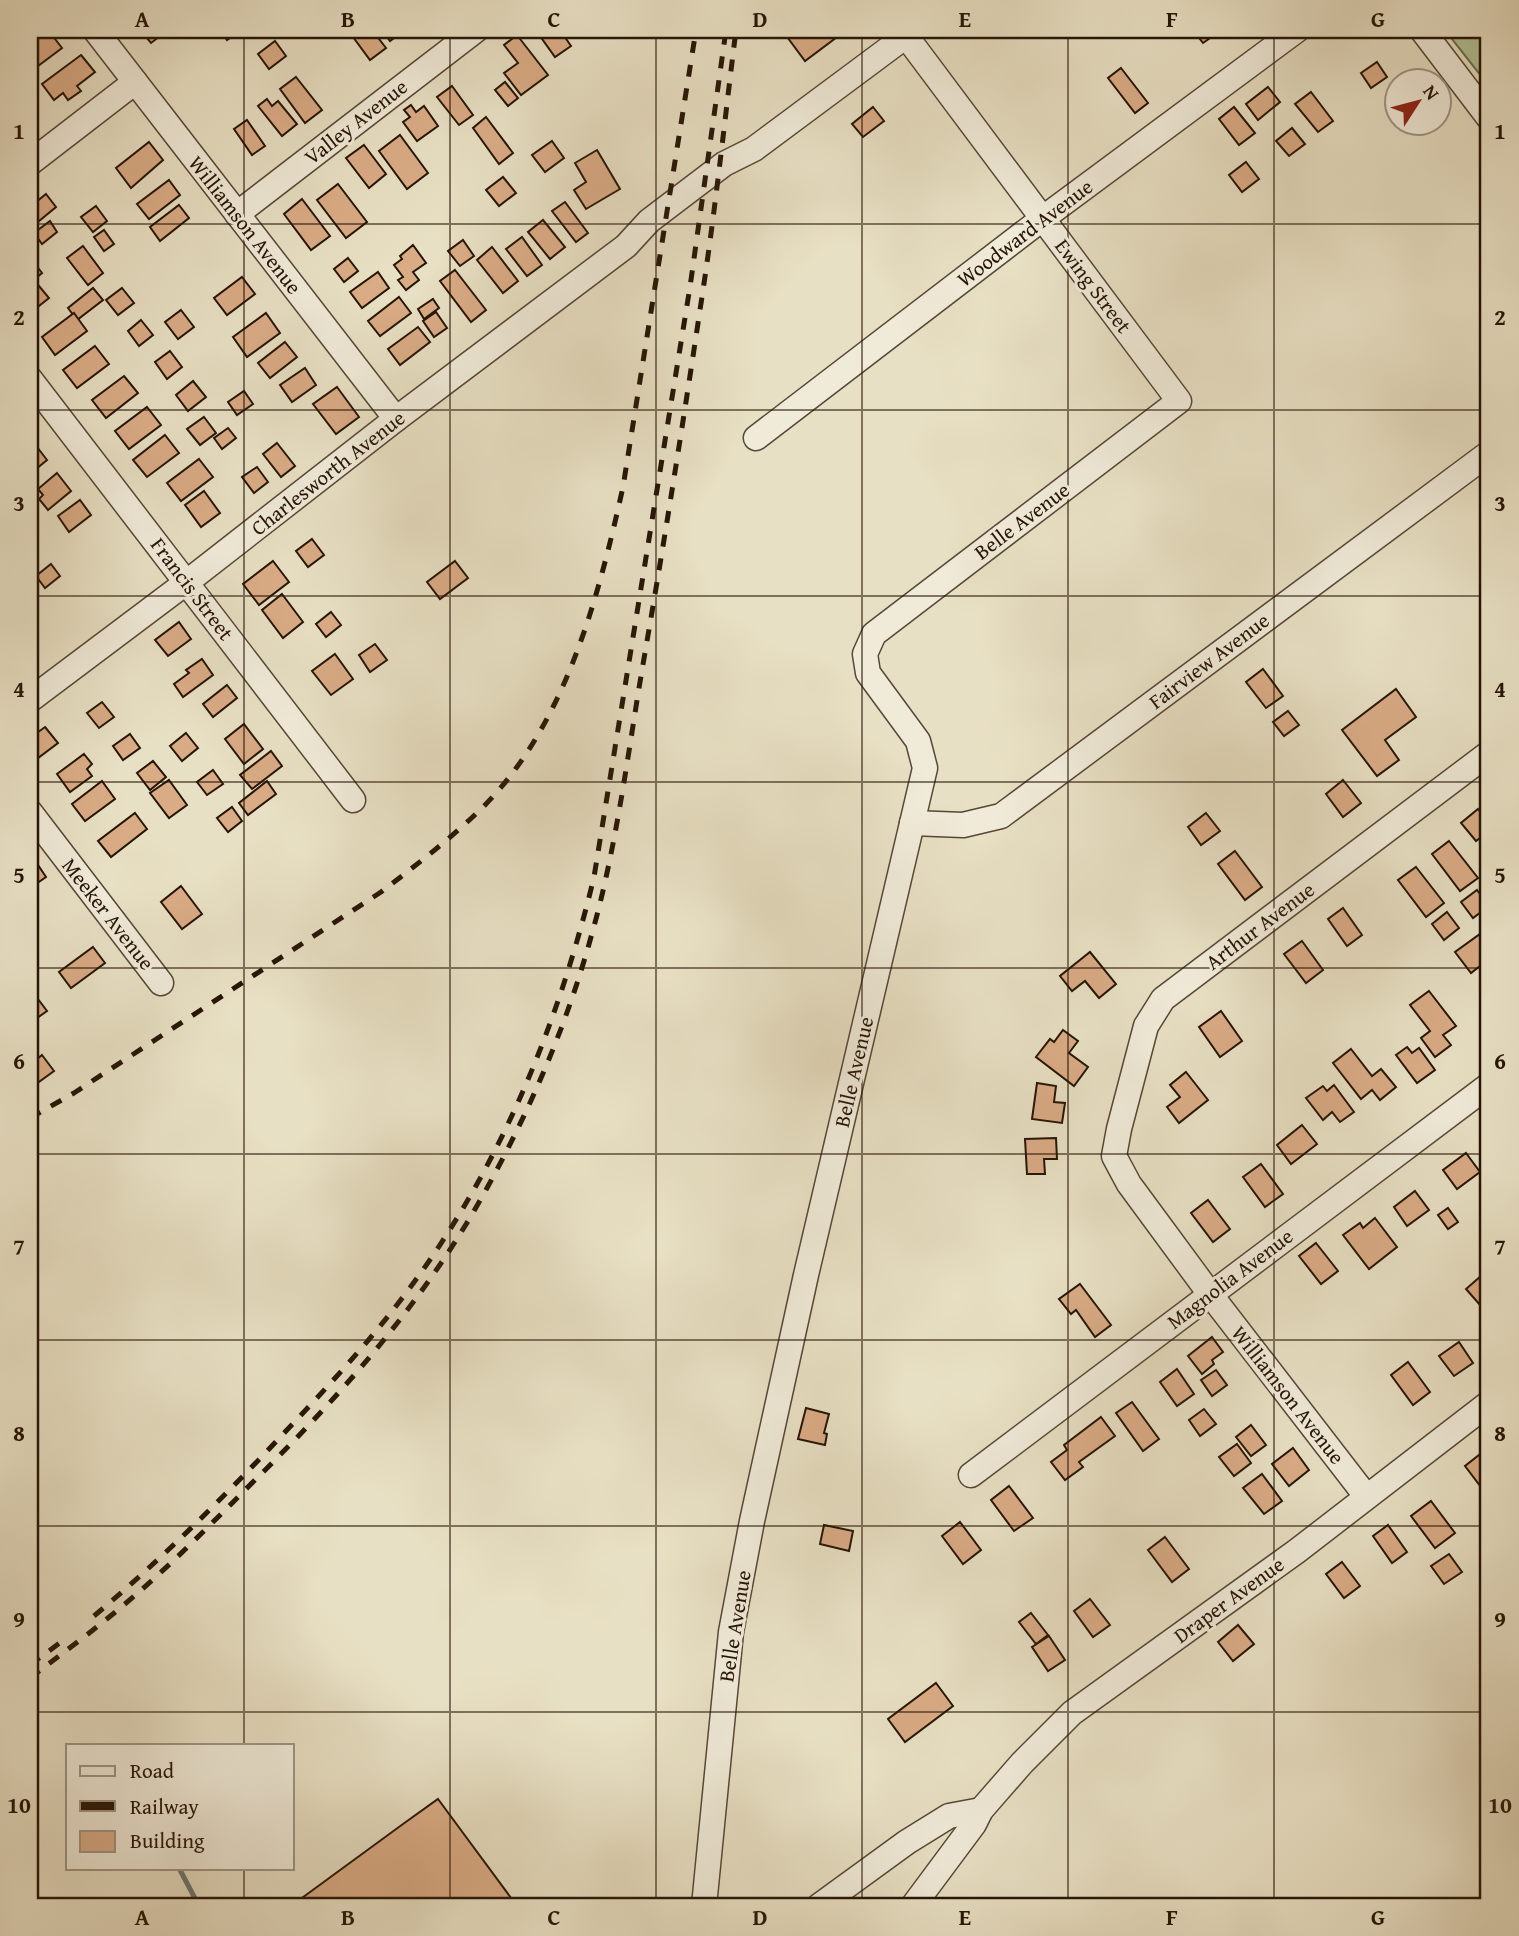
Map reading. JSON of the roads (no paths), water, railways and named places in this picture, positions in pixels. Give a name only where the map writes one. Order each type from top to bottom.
[{"type":"street","name":"Williamson Avenue","points":[[95,30],[396,419]]},
{"type":"street","name":"Valley Avenue","points":[[237,214],[476,30]]},
{"type":"street","name":"Woodward Avenue","points":[[756,438],[1042,219],[1297,30]]},
{"type":"street","points":[[1422,30],[1489,118]]},
{"type":"street","name":"Ewing Street","points":[[910,33],[1042,219],[1179,401]]},
{"type":"street","name":"Charlesworth Avenue","points":[[30,700],[626,246],[657,233],[733,177],[754,149],[910,33]]},
{"type":"street","points":[[30,163],[135,82]]},
{"type":"street","name":"Francis Street","points":[[30,379],[353,800]]},
{"type":"street","name":"Belle Avenue","points":[[704,1906],[731,1632],[752,1521],[806,1275],[925,768],[918,741],[868,673],[865,654],[874,634],[1179,401]]},
{"type":"street","name":"Fairview Avenue","points":[[912,823],[963,825],[1001,816],[1489,453]]},
{"type":"street","name":"Arthur Avenue","points":[[1114,1156],[1146,1026],[1163,999],[1489,753]]},
{"type":"street","name":"Meeker Avenue","points":[[30,812],[161,983]]},
{"type":"street","name":"Magnolia Avenue","points":[[971,1475],[1489,1086]]},
{"type":"street","name":"Williamson Avenue","points":[[1114,1156],[1129,1184],[1210,1294],[1366,1496]]},
{"type":"street","name":"Draper Avenue","points":[[913,1906],[974,1824],[981,1810],[1022,1763],[1072,1713],[1297,1551],[1489,1403]]},
{"type":"street","points":[[820,1906],[907,1842],[949,1816],[981,1810]]},
{"type":"waterway","points":[[180,1870],[199,1906]]},
{"type":"railway","points":[[30,1118],[74,1093],[381,892],[480,810],[510,777],[535,740],[556,701],[589,617],[623,487],[696,30]]},
{"type":"railway","points":[[94,1616],[162,1556],[228,1492],[323,1392],[390,1314],[470,1197],[497,1147],[543,1042],[563,988],[594,877],[690,287],[726,30]]},
{"type":"railway","points":[[30,1678],[113,1614],[184,1551],[288,1447],[352,1378],[411,1306],[438,1268],[487,1188],[533,1096],[571,1002],[600,904],[614,838],[696,338],[736,30]]},
{"type":"railway","points":[[30,1665],[61,1642]]}]
